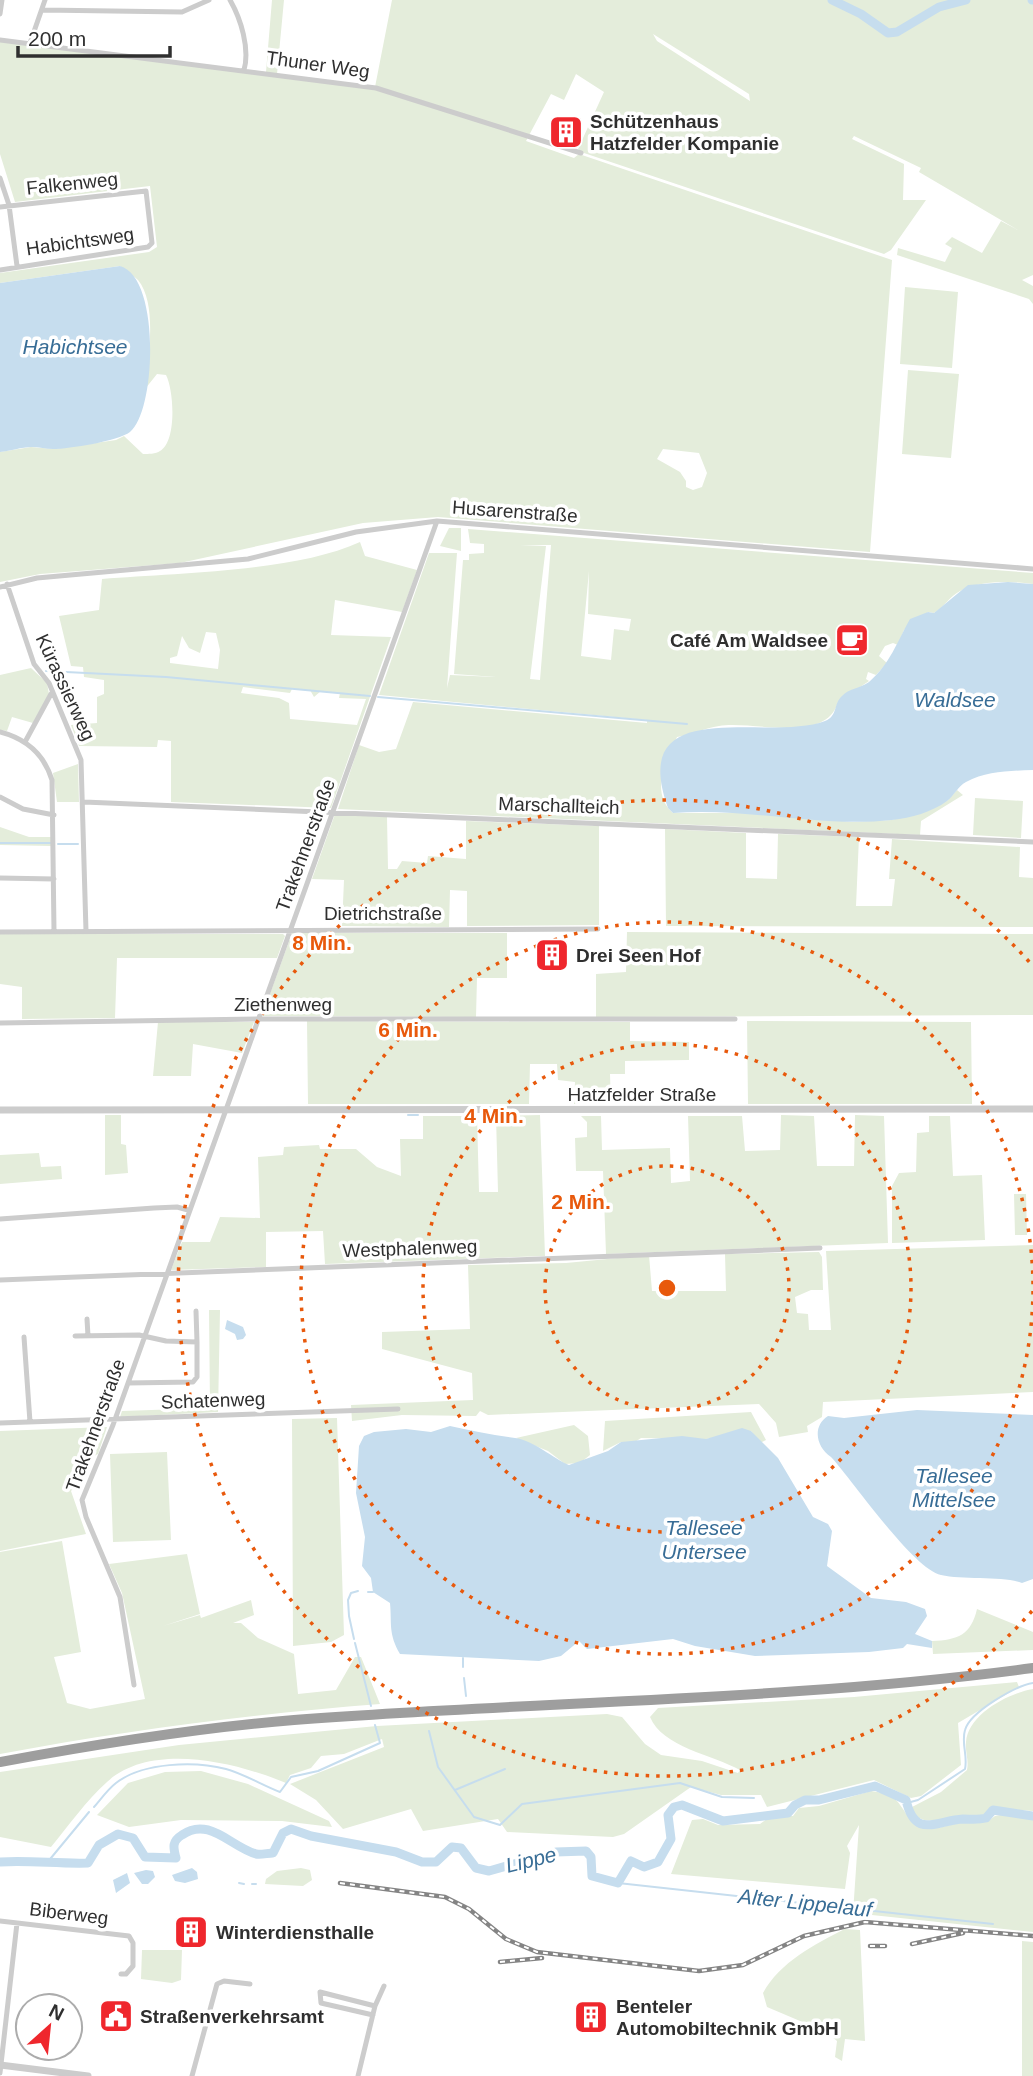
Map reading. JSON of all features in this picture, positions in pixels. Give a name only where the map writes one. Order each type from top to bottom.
[{"type":"highway","points":[[0,1762],[116,1740],[291,1720],[836,1688],[1033,1668]]},
{"type":"street","points":[[0,14],[2,0]]},
{"type":"street","points":[[30,43],[45,0]]},
{"type":"street","points":[[43,10],[182,12],[209,0]]},
{"type":"street","points":[[230,0],[240,21],[247,61],[244,70]]},
{"type":"street","name":"Thuner Weg","points":[[0,40],[376,88],[581,153]]},
{"type":"street","points":[[0,178],[9,205],[17,266]]},
{"type":"street","name":"Falkenweg","points":[[0,207],[146,191]]},
{"type":"street","name":"Habichtsweg","points":[[0,270],[148,247],[152,243],[146,191]]},
{"type":"street","name":"Husarenstraße","points":[[0,587],[37,578],[248,559],[356,531],[437,521],[1033,569]]},
{"type":"street","name":"Trakehnerstraße","points":[[134,1685],[120,1597],[86,1517],[82,1500],[115,1419],[437,521]]},
{"type":"street","name":"Kürassierweg","points":[[8,584],[34,664],[49,682],[51,694],[56,698],[81,760],[86,931]]},
{"type":"street","points":[[25,742],[51,694]]},
{"type":"street","points":[[0,732],[25,742],[47,766],[54,789],[54,931]]},
{"type":"street","points":[[0,797],[23,810],[54,815]]},
{"type":"street","name":"Marschallteich","points":[[84,802],[1033,842]]},
{"type":"street","points":[[0,878],[54,879]]},
{"type":"street","name":"Dietrichstraße","points":[[0,932],[292,928],[598,929]]},
{"type":"street","name":"Ziethenweg","points":[[0,1023],[260,1019],[735,1019]]},
{"type":"street","name":"Hatzfelder Straße","points":[[0,1110],[1033,1110]]},
{"type":"street","points":[[0,1219],[154,1208],[177,1207],[188,1210]]},
{"type":"street","name":"Westphalenweg","points":[[0,1280],[821,1248]]},
{"type":"street","points":[[128,1383],[193,1382],[197,1377],[196,1311]]},
{"type":"street","name":"Trakehnerstraße","points":[[87,1319],[88,1336]]},
{"type":"street","name":"Trakehnerstraße","points":[[75,1336],[144,1336]]},
{"type":"street","points":[[144,1336],[197,1342]]},
{"type":"street","points":[[24,1337],[30,1422]]},
{"type":"street","name":"Schatenweg","points":[[0,1423],[398,1409]]},
{"type":"street","name":"Biberweg","points":[[0,1922],[129,1936],[133,1943],[133,1966],[126,1974],[121,1974]]},
{"type":"street","points":[[17,1923],[0,2068],[88,2076]]},
{"type":"street","points":[[192,2076],[217,1984],[224,1981],[250,1984]]},
{"type":"street","points":[[358,2076],[375,2006],[384,1986]]},
{"type":"street","points":[[373,2015],[321,2003],[320,1994],[375,2006]]},
{"type":"green space","points":[[272,0],[284,0],[277,74],[375,87],[392,0],[1033,0],[1033,275],[1022,280],[1033,286],[1033,304],[1029,299],[897,255],[898,248],[945,262],[952,248],[945,244],[952,237],[982,253],[1001,221],[1018,230],[919,172],[921,168],[854,136],[852,139],[904,164],[903,200],[926,200],[891,250],[884,254],[581,152],[578,149],[604,92],[576,74],[564,100],[551,94],[526,141],[574,158],[579,154],[892,260],[870,552],[438,517],[363,523],[180,563],[40,574],[0,582],[0,452],[31,447],[54,449],[116,440],[124,436],[143,454],[154,453],[165,446],[172,415],[171,392],[166,375],[157,374],[145,389],[150,318],[144,290],[132,275],[120,266],[0,283],[0,273],[149,252],[157,247],[150,186],[15,202],[0,154],[0,40],[266,72]],"holes":[[[653,34],[749,94],[750,101],[657,41]],[[663,449],[699,453],[707,473],[702,487],[693,490],[686,487],[686,481],[680,472],[657,459]]]},
{"type":"green space","points":[[905,287],[958,292],[952,368],[900,364]]},
{"type":"green space","points":[[908,370],[959,374],[951,458],[902,454]]},
{"type":"green space","points":[[449,528],[461,528],[461,551],[440,546]]},
{"type":"green space","points":[[468,529],[1033,573],[1033,584],[986,583],[956,593],[938,611],[928,612],[904,630],[898,645],[893,643],[885,646],[879,656],[887,663],[876,675],[868,672],[866,679],[869,681],[838,702],[831,715],[819,723],[786,728],[719,726],[677,737],[662,776],[662,795],[673,813],[759,813],[852,822],[892,820],[948,800],[957,790],[963,795],[921,821],[920,835],[338,809],[359,745],[379,752],[396,749],[413,702],[647,723],[647,720],[379,695],[429,553],[457,553],[447,688],[450,675],[496,677],[454,674],[463,560],[469,560],[469,554],[484,553],[484,544],[470,543]],"holes":[[[520,545],[551,545],[540,680],[530,679],[546,546]],[[589,571],[588,614],[631,619],[629,631],[614,629],[611,660],[581,656]]]},
{"type":"green space","points":[[360,542],[365,556],[417,570],[402,612],[335,600],[331,635],[391,637],[331,808],[171,802],[171,741],[158,740],[157,747],[79,746],[71,725],[97,723],[97,697],[104,694],[104,680],[84,677],[83,667],[71,666],[59,616],[99,610],[102,579],[269,565],[333,552]],"holes":[[[206,632],[216,633],[220,650],[218,669],[170,663],[170,658],[177,656],[182,636],[189,648],[200,653]],[[243,687],[290,693],[292,689],[310,690],[314,697],[321,691],[340,693],[339,698],[366,699],[357,725],[290,719],[289,703],[279,698],[241,693]]]},
{"type":"green space","points":[[31,668],[47,683],[49,694],[33,723],[12,717],[7,731],[0,730],[0,675]]},
{"type":"green space","points":[[78,764],[79,802],[57,802],[53,773]]},
{"type":"green space","points":[[975,798],[1023,801],[1021,838],[973,835]]},
{"type":"green space","points":[[335,814],[387,817],[388,869],[397,869],[402,861],[427,863],[428,856],[466,859],[466,821],[599,826],[599,925],[467,926],[467,891],[450,890],[449,927],[342,926],[344,880],[312,879]]},
{"type":"green space","points":[[0,827],[29,837],[52,837],[51,846],[0,845]]},
{"type":"green space","points":[[665,829],[746,833],[746,878],[777,879],[778,834],[859,837],[856,906],[892,906],[895,879],[889,879],[892,839],[1020,847],[1019,877],[1033,878],[1033,927],[666,926]]},
{"type":"green space","points":[[627,932],[1033,934],[1033,1015],[596,1017],[596,974],[626,972]]},
{"type":"green space","points":[[292,933],[507,933],[507,978],[477,978],[476,1017],[262,1016]]},
{"type":"green space","points":[[0,934],[285,936],[277,958],[117,958],[115,1018],[22,1019],[22,987],[0,984]]},
{"type":"green space","points":[[307,1021],[630,1022],[630,1041],[689,1042],[689,1060],[625,1061],[625,1074],[610,1074],[611,1104],[574,1104],[575,1082],[558,1080],[557,1064],[530,1064],[529,1104],[308,1104]]},
{"type":"green space","points":[[747,1021],[971,1022],[972,1104],[748,1104]]},
{"type":"green space","points":[[158,1022],[254,1022],[242,1053],[193,1044],[191,1076],[153,1076]]},
{"type":"green space","points":[[105,1115],[121,1115],[121,1144],[126,1145],[128,1173],[105,1175]]},
{"type":"green space","points":[[540,1115],[545,1256],[325,1264],[323,1231],[266,1232],[266,1267],[171,1270],[182,1242],[210,1242],[220,1217],[260,1218],[258,1157],[283,1155],[284,1147],[319,1145],[320,1149],[356,1149],[377,1167],[401,1176],[400,1139],[423,1139],[423,1116],[477,1116],[479,1192],[498,1192],[496,1116]]},
{"type":"green space","points":[[781,1115],[814,1116],[817,1166],[854,1166],[855,1115],[884,1116],[888,1243],[606,1254],[603,1171],[576,1171],[575,1138],[587,1137],[587,1122],[581,1116],[601,1116],[602,1150],[670,1148],[671,1183],[690,1181],[688,1116],[742,1116],[745,1151],[780,1150]]},
{"type":"green space","points":[[929,1116],[950,1116],[953,1176],[982,1175],[985,1240],[892,1243],[892,1186],[899,1173],[916,1172],[917,1133],[929,1132]]},
{"type":"green space","points":[[39,1153],[41,1167],[61,1166],[62,1179],[0,1184],[0,1155]]},
{"type":"green space","points":[[1014,1194],[1026,1194],[1027,1235],[1015,1235]]},
{"type":"green space","points":[[1033,1245],[1033,1392],[823,1402],[822,1417],[807,1426],[808,1432],[779,1437],[776,1423],[759,1404],[488,1415],[480,1411],[476,1416],[402,1415],[352,1421],[351,1405],[473,1400],[472,1373],[382,1349],[382,1332],[470,1329],[468,1265],[566,1263],[649,1255],[652,1291],[726,1291],[725,1254],[819,1252],[822,1257],[823,1290],[811,1290],[795,1297],[797,1313],[808,1314],[809,1330],[831,1330],[826,1251]]},
{"type":"green space","points":[[209,1310],[220,1310],[218,1412],[120,1417],[122,1411],[210,1408]]},
{"type":"green space","points":[[751,1412],[766,1440],[760,1443],[751,1431],[706,1439],[641,1438],[635,1442],[621,1442],[603,1451],[605,1421]]},
{"type":"green space","points":[[337,1418],[344,1635],[331,1642],[293,1646],[292,1419]]},
{"type":"green space","points":[[574,1425],[588,1436],[590,1455],[580,1463],[565,1464],[548,1451],[516,1438]]},
{"type":"green space","points":[[107,1427],[98,1454],[92,1457],[87,1472],[71,1491],[86,1534],[0,1551],[0,1431]]},
{"type":"green space","points":[[167,1452],[171,1540],[113,1542],[110,1454]]},
{"type":"green space","points":[[62,1541],[81,1652],[54,1657],[67,1703],[90,1709],[145,1699],[122,1593],[109,1564],[187,1554],[200,1614],[163,1626],[200,1615],[201,1618],[251,1600],[254,1615],[233,1623],[241,1623],[258,1638],[294,1654],[298,1694],[336,1690],[355,1657],[361,1657],[380,1704],[190,1724],[0,1754],[0,1552]]},
{"type":"green space","points":[[977,1609],[1033,1632],[1033,1650],[933,1654],[932,1641],[962,1634],[971,1625]]},
{"type":"green space","points":[[1017,1682],[1019,1687],[958,1723],[961,1765],[921,1796],[911,1798],[874,1780],[767,1807],[761,1795],[721,1795],[691,1787],[624,1834],[613,1837],[507,1832],[498,1819],[423,1831],[411,1809],[343,1829],[316,1800],[290,1784],[384,1747],[382,1739],[344,1754],[321,1756],[311,1768],[290,1775],[286,1783],[220,1763],[170,1759],[147,1762],[126,1769],[107,1782],[51,1847],[0,1837],[0,1772],[179,1745],[377,1726],[607,1714],[622,1717],[645,1744],[661,1755],[702,1761],[738,1773],[740,1770],[665,1736],[650,1717],[658,1708],[854,1697]]},
{"type":"green space","points":[[1033,1689],[1033,1811],[992,1808],[984,1816],[962,1816],[933,1821],[915,1814],[912,1807],[941,1792],[967,1770],[966,1742],[974,1722],[991,1706]]},
{"type":"green space","points":[[201,1771],[248,1784],[329,1821],[332,1827],[282,1821],[181,1820],[129,1827],[97,1815],[128,1783],[165,1772]]},
{"type":"green space","points":[[871,1791],[892,1797],[911,1820],[938,1828],[962,1822],[987,1822],[995,1816],[1006,1814],[1033,1820],[1033,1932],[853,1913],[859,1825],[847,1846],[850,1853],[845,1889],[671,1874],[692,1820],[703,1819],[718,1825],[760,1824],[771,1816],[793,1816],[799,1808],[819,1806]]},
{"type":"green space","points":[[301,1868],[310,1870],[312,1880],[303,1886],[265,1884],[266,1879],[277,1871]]},
{"type":"green space","points":[[845,1929],[860,1930],[865,2041],[845,2039],[842,2061],[835,2057],[837,2041],[826,2032],[767,2007],[763,1993],[789,1963]]},
{"type":"green space","points":[[1022,1941],[1033,1942],[1033,2076],[1022,2076]]},
{"type":"green space","points":[[142,1950],[182,1950],[181,1980],[172,1983],[141,1979]]},
{"type":"water","name":"Habichtsee","points":[[120,266],[133,275],[143,294],[148,318],[149,374],[139,420],[130,432],[105,441],[60,449],[28,447],[0,452],[0,283]]},
{"type":"water","name":"Waldsee","points":[[1008,582],[1033,584],[1033,770],[998,772],[974,778],[963,784],[941,805],[914,816],[892,820],[865,822],[728,813],[673,813],[668,808],[660,772],[667,748],[684,735],[709,729],[800,726],[825,721],[832,716],[839,699],[845,693],[869,682],[882,668],[910,619],[928,612],[934,613],[968,585]]},
{"type":"water","points":[[227,1320],[243,1327],[246,1335],[243,1339],[237,1340],[235,1334],[225,1329]]},
{"type":"water","name":"Tallesee Mittelsee","points":[[917,1410],[1033,1415],[1033,1579],[1022,1583],[941,1575],[929,1569],[900,1542],[819,1442],[820,1425],[828,1416],[844,1418]]},
{"type":"water","name":"Tallesee Untersee","points":[[450,1426],[522,1439],[569,1465],[608,1451],[621,1442],[682,1436],[706,1439],[742,1428],[751,1431],[778,1458],[813,1517],[828,1524],[832,1531],[827,1566],[871,1598],[906,1602],[925,1609],[927,1616],[915,1634],[932,1641],[932,1648],[907,1644],[903,1648],[869,1652],[755,1656],[695,1646],[673,1639],[587,1649],[579,1641],[561,1656],[539,1661],[400,1654],[392,1634],[390,1603],[373,1592],[371,1578],[362,1566],[365,1537],[356,1493],[359,1446],[364,1436],[374,1432],[406,1429],[431,1432]]},
{"type":"water","points":[[192,1868],[197,1872],[198,1879],[185,1883],[175,1881],[172,1875]]},
{"type":"water","points":[[153,1871],[155,1877],[148,1884],[142,1884],[134,1873]]},
{"type":"water","points":[[127,1873],[130,1883],[116,1893],[113,1880]]},
{"type":"waterway","points":[[832,0],[861,14],[888,33],[897,32],[939,7],[966,0]]},
{"type":"waterway","points":[[46,671],[166,677],[370,696]]},
{"type":"waterway","points":[[378,697],[687,724]]},
{"type":"waterway","points":[[0,843],[51,843]]},
{"type":"waterway","points":[[58,844],[78,844]]},
{"type":"waterway","points":[[408,1115],[418,1115]]},
{"type":"waterway","points":[[354,1639],[348,1600],[351,1593],[358,1591]]},
{"type":"waterway","points":[[368,1592],[373,1592]]},
{"type":"waterway","points":[[355,1643],[371,1706]]},
{"type":"waterway","points":[[463,1658],[463,1667]]},
{"type":"waterway","points":[[464,1678],[466,1696]]},
{"type":"waterway","points":[[907,1803],[918,1800],[965,1769],[964,1735],[975,1715],[1005,1694],[1033,1683]]},
{"type":"waterway","points":[[94,1807],[113,1785],[127,1776],[169,1765],[200,1765],[226,1769],[280,1792],[291,1777],[318,1771],[380,1743],[375,1725]]},
{"type":"waterway","points":[[429,1731],[438,1767],[474,1817],[500,1825],[522,1804],[680,1783],[722,1797],[754,1798]]},
{"type":"waterway","points":[[455,1790],[505,1769]]},
{"type":"waterway","name":"Lippe","points":[[0,1862],[88,1863],[99,1845],[118,1834],[133,1838],[145,1857],[176,1858],[176,1840],[192,1830],[201,1829],[220,1835],[256,1854],[273,1853],[283,1833],[291,1829],[311,1836],[396,1852],[422,1862],[436,1862],[452,1847],[461,1848],[476,1868],[489,1871],[556,1852],[586,1851],[591,1857],[592,1876],[618,1883],[631,1861],[644,1867],[658,1862],[671,1839],[668,1815],[674,1807],[682,1805],[723,1821],[788,1813],[795,1805],[805,1800],[819,1800],[875,1786],[906,1800],[910,1812],[921,1824],[983,1819],[993,1810],[1033,1816]]},
{"type":"waterway","points":[[46,1864],[89,1812]]},
{"type":"waterway","points":[[239,1883],[244,1884]]},
{"type":"waterway","name":"Alter Lippelauf","points":[[618,1883],[993,1924]]},
{"type":"railway","points":[[340,1883],[445,1897],[469,1909],[506,1939],[537,1952],[699,1971],[743,1965],[804,1936],[865,1922],[1033,1936]]},
{"type":"railway","points":[[912,1944],[963,1933]]},
{"type":"railway","points":[[870,1946],[885,1946]]},
{"type":"railway","points":[[500,1962],[542,1958]]},
{"type":"place","name":"Schützenhaus Hatzfelder Kompanie","points":[[566,132]]},
{"type":"place","name":"Café Am Waldsee","points":[[852,640]]},
{"type":"place","name":"Drei Seen Hof","points":[[552,955]]},
{"type":"place","name":"Winterdiensthalle","points":[[191,1932]]},
{"type":"place","name":"Straßenverkehrsamt","points":[[116,2016]]},
{"type":"place","name":"Benteler Automobiltechnik GmbH","points":[[591,2017]]}]
